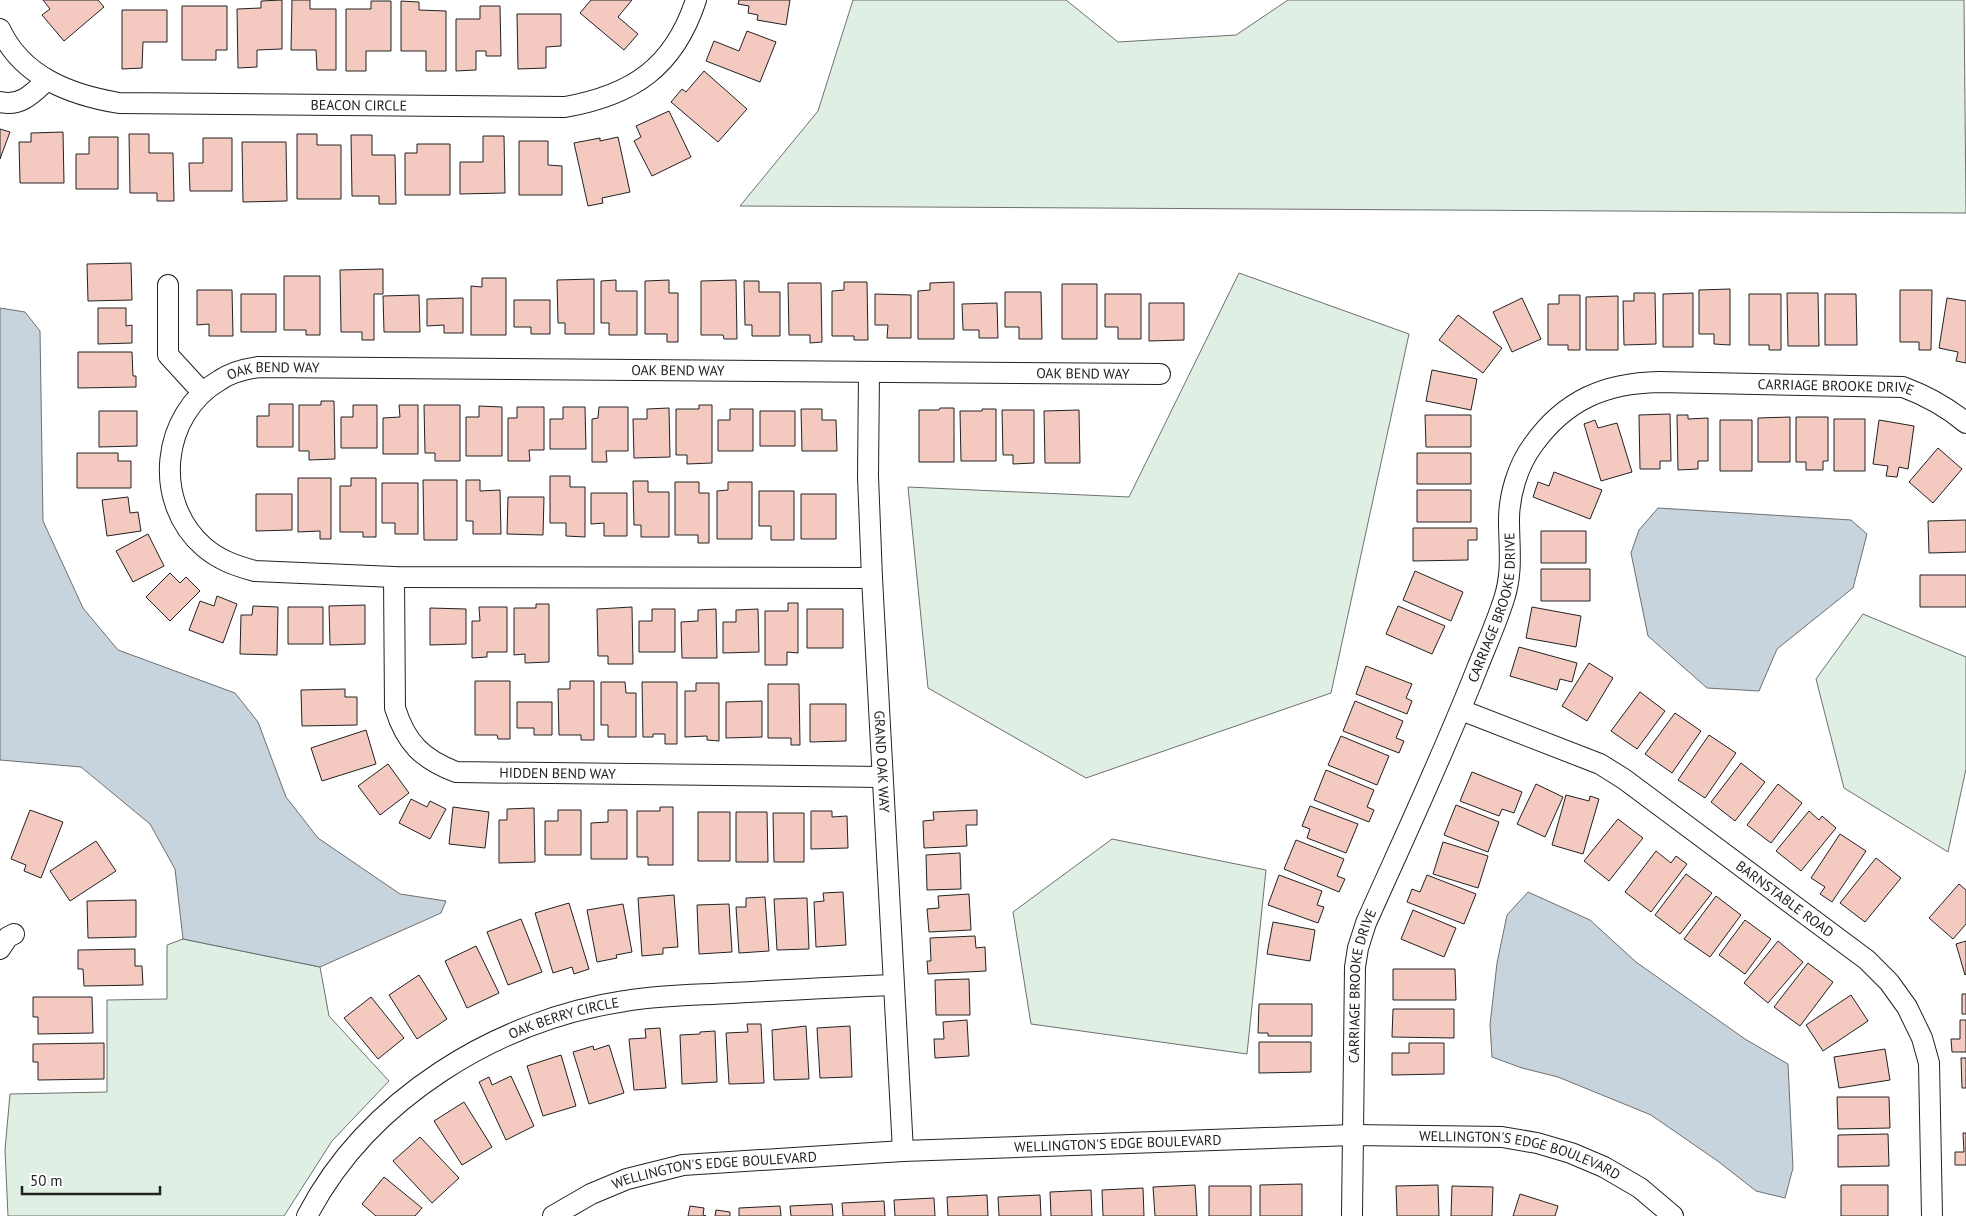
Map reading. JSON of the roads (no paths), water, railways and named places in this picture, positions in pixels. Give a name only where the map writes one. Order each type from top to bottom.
[{"type":"street","name":"BEACON CIRCLE","points":[[2,37],[27,64],[47,80],[65,90],[92,99],[119,103],[565,107],[613,95],[636,82],[659,65],[677,43],[689,21],[696,0]]},
{"type":"street","points":[[0,102],[8,104],[18,103],[28,97],[47,80]]},
{"type":"street","points":[[168,285],[168,355],[202,392]]},
{"type":"street","name":"OAK BEND WAY","points":[[872,578],[394,577],[255,571],[238,567],[221,559],[203,546],[188,528],[177,509],[171,488],[169,466],[172,443],[179,424],[190,405],[202,392],[226,376],[259,367],[1160,374]]},
{"type":"street","name":"GRAND OAK WAY","points":[[869,373],[868,476],[872,578],[903,1150]]},
{"type":"street","name":"CARRIAGE BROOKE DRIVE","points":[[1352,1216],[1355,967],[1358,948],[1366,923],[1461,710],[1505,598],[1510,569],[1509,518],[1512,494],[1519,470],[1531,446],[1546,427],[1562,412],[1583,398],[1608,388],[1634,382],[1903,387],[1928,396],[1949,408],[1966,423]]},
{"type":"street","name":"HIDDEN BEND WAY","points":[[394,577],[395,708],[400,725],[409,740],[421,754],[438,765],[456,772],[882,777]]},
{"type":"street","name":"BARNSTABLE ROAD","points":[[1461,710],[1600,764],[1624,779],[1867,960],[1889,982],[1907,1007],[1922,1038],[1929,1064],[1932,1216]]},
{"type":"street","points":[[0,949],[8,937],[14,934]]},
{"type":"street","name":"OAK BERRY CIRCLE","points":[[307,1216],[336,1171],[353,1149],[386,1115],[455,1062],[533,1024],[578,1010],[625,1000],[664,996],[893,985]]},
{"type":"street","name":"WELLINGTON'S EDGE BOULEVARD","points":[[553,1216],[591,1194],[627,1179],[683,1165],[903,1150],[1353,1135],[1502,1137],[1537,1143],[1572,1153],[1604,1167],[1640,1188],[1673,1216]]}]
